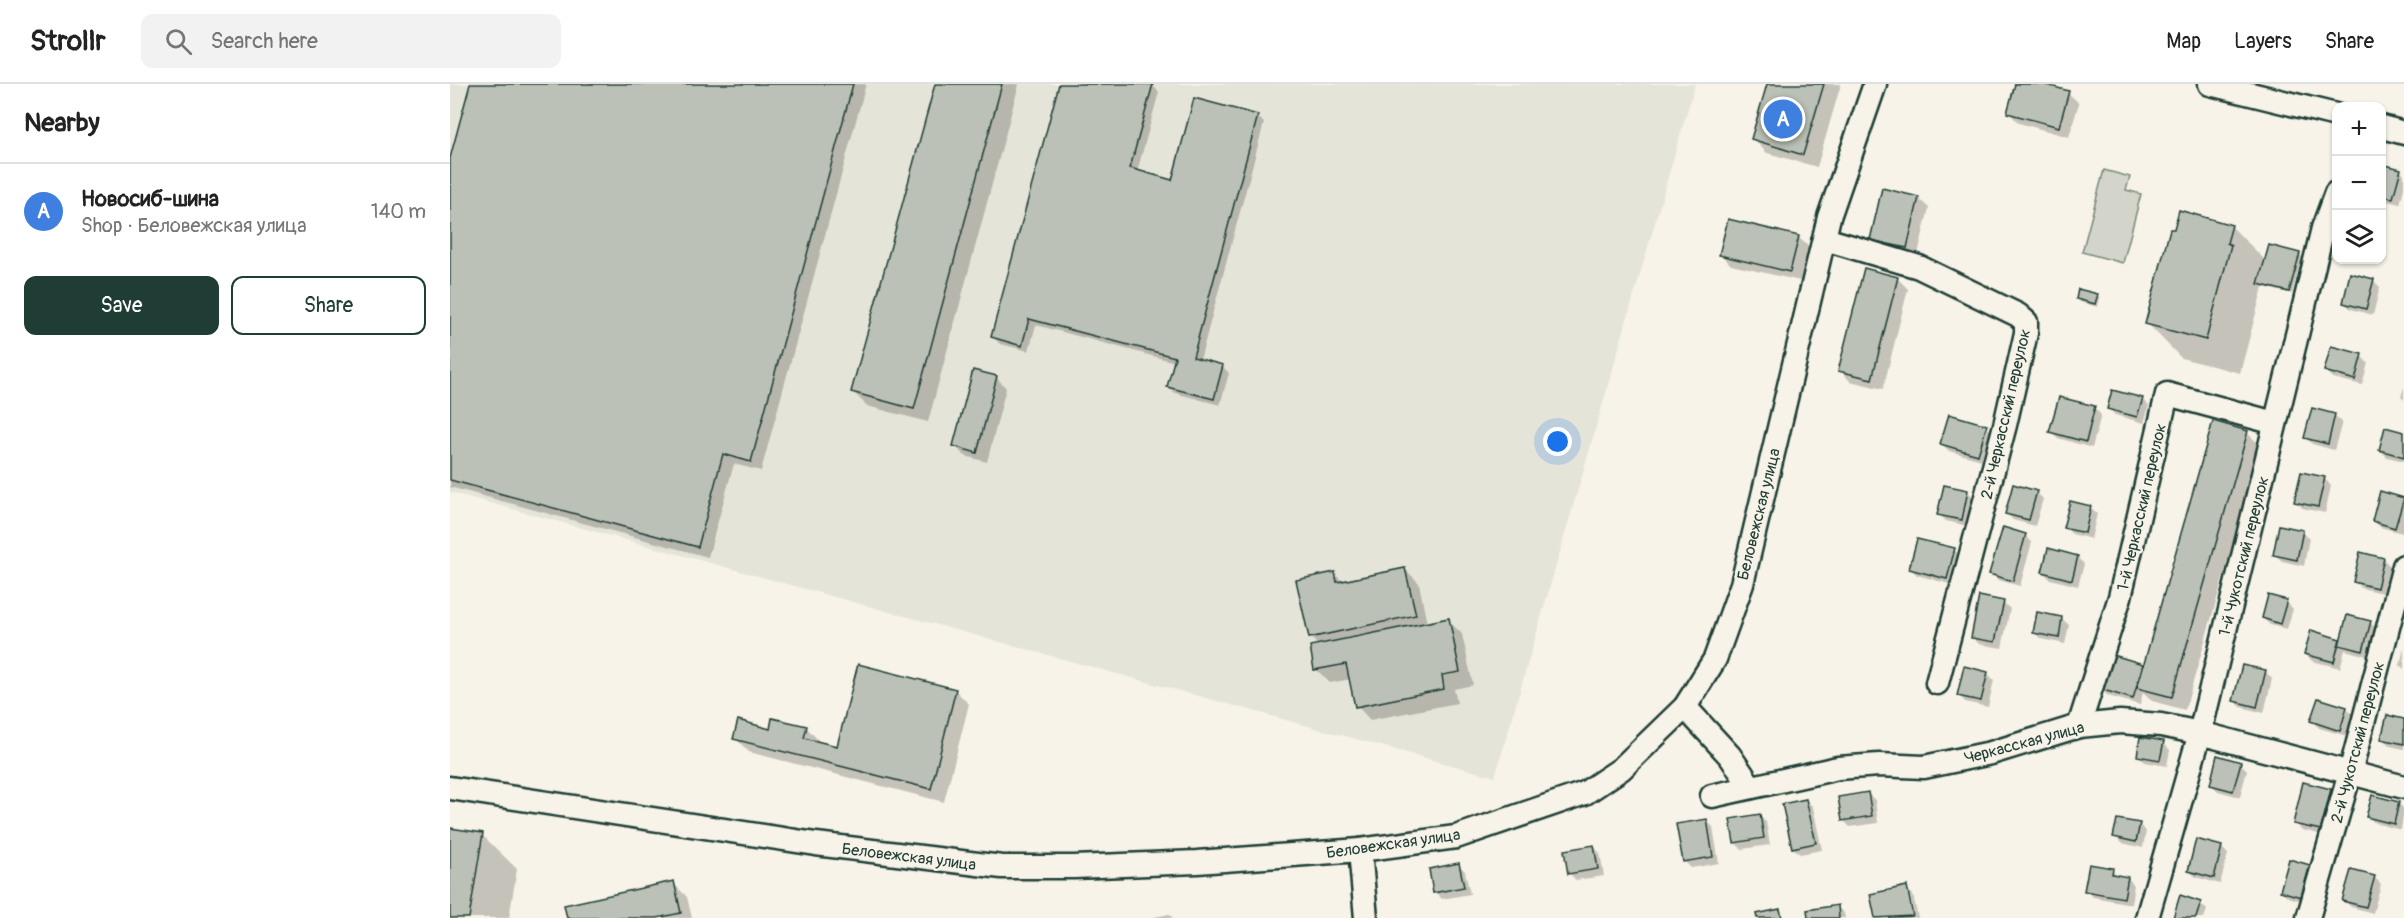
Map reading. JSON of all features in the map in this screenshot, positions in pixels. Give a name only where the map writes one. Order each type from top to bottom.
[{"type":"street","name":"Беловежская улица","points":[[450,788],[831,846],[1002,867],[1074,867],[1197,862],[1360,850],[1456,837],[1585,793],[1621,769],[1685,707],[1715,659],[1742,585],[1829,217],[1875,84]]},
{"type":"street","points":[[2210,84],[2332,115]]},
{"type":"street","points":[[2386,128],[2404,133]]},
{"type":"street","name":"1-й Чукотский переулок","points":[[2147,918],[2200,733],[2323,228],[2332,206]]},
{"type":"street","name":"2-й Черкасский переулок","points":[[1824,239],[1919,267],[2018,315],[2025,322],[2026,333],[2005,425],[1937,683]]},
{"type":"street","name":"1-й Черкасский переулок","points":[[2079,726],[2120,597],[2167,394],[2275,423]]},
{"type":"street","name":"2-й Чукотский переулок","points":[[2308,918],[2350,773],[2404,566]]},
{"type":"street","points":[[1685,707],[1694,714],[1730,756],[1751,787]]},
{"type":"street","name":"Черкасская улица","points":[[1712,796],[1838,768],[1879,765],[1924,767],[1991,753],[2079,726],[2120,722],[2161,725],[2200,733],[2404,787]]},
{"type":"street","points":[[1360,850],[1366,918]]},
{"type":"shaded area","points":[[450,84],[1695,84],[1495,777],[450,492]]},
{"type":"shaded area","points":[[2104,170],[2130,177],[2126,190],[2141,194],[2123,263],[2082,252]]},
{"type":"building","points":[[470,84],[853,84],[751,462],[723,454],[698,547],[450,480],[450,158]]},
{"type":"building","points":[[935,84],[1002,84],[914,409],[851,392]]},
{"type":"building","points":[[1059,84],[1153,84],[1130,168],[1172,180],[1194,98],[1258,115],[1193,357],[1223,365],[1214,399],[1167,387],[1175,357],[1029,319],[1022,346],[991,337]]},
{"type":"building","points":[[1767,84],[1824,84],[1803,155],[1751,139]]},
{"type":"building","points":[[2015,84],[2043,84],[2069,91],[2059,127],[2007,113]]},
{"type":"building","points":[[2386,165],[2401,169],[2393,198],[2386,197]]},
{"type":"building","points":[[1882,188],[1919,197],[1907,248],[1870,240]]},
{"type":"building","points":[[2179,210],[2232,225],[2227,243],[2231,245],[2206,340],[2145,324],[2170,229],[2174,229]]},
{"type":"building","points":[[1728,219],[1799,236],[1790,272],[1719,255]]},
{"type":"building","points":[[2269,245],[2300,253],[2289,292],[2258,284]]},
{"type":"building","points":[[1864,268],[1898,277],[1872,379],[1838,371]]},
{"type":"building","points":[[2350,273],[2374,279],[2366,309],[2343,303]]},
{"type":"building","points":[[2078,289],[2098,294],[2095,304],[2076,299]]},
{"type":"building","points":[[2331,346],[2362,354],[2355,380],[2324,371]]},
{"type":"building","points":[[973,370],[997,376],[977,453],[953,446]]},
{"type":"building","points":[[2112,390],[2143,398],[2137,417],[2107,409]]},
{"type":"building","points":[[2059,397],[2095,406],[2086,442],[2049,432]]},
{"type":"building","points":[[2312,408],[2335,414],[2328,444],[2304,438]]},
{"type":"building","points":[[1949,414],[1987,425],[1978,455],[1940,444]]},
{"type":"building","points":[[2213,421],[2248,431],[2172,697],[2137,688]]},
{"type":"building","points":[[2385,427],[2404,432],[2404,457],[2379,450]]},
{"type":"building","points":[[2301,472],[2325,477],[2318,507],[2294,502]]},
{"type":"building","points":[[2013,484],[2037,491],[2029,520],[2005,514]]},
{"type":"building","points":[[1944,485],[1968,490],[1962,520],[1937,515]]},
{"type":"building","points":[[2380,491],[2404,498],[2395,528],[2372,521]]},
{"type":"building","points":[[2070,501],[2091,506],[2085,533],[2063,528]]},
{"type":"building","points":[[2279,525],[2303,530],[2297,560],[2273,555]]},
{"type":"building","points":[[2003,527],[2026,534],[2013,581],[1989,574]]},
{"type":"building","points":[[1917,539],[1955,548],[1947,579],[1909,569]]},
{"type":"building","points":[[2048,548],[2078,556],[2072,580],[2042,572]]},
{"type":"building","points":[[2360,552],[2384,558],[2377,588],[2353,582]]},
{"type":"building","points":[[1405,568],[1416,615],[1309,638],[1296,580],[1335,572],[1337,582]]},
{"type":"building","points":[[2268,595],[2287,600],[2280,624],[2262,618]]},
{"type":"building","points":[[1979,596],[2004,601],[1995,642],[1971,638]]},
{"type":"building","points":[[2037,612],[2062,617],[2059,638],[2033,633]]},
{"type":"building","points":[[2347,615],[2371,621],[2363,651],[2339,645]]},
{"type":"building","points":[[1449,618],[1460,672],[1442,675],[1444,689],[1355,707],[1346,664],[1314,670],[1310,646]]},
{"type":"building","points":[[2311,630],[2340,639],[2334,662],[2304,654]]},
{"type":"building","points":[[2110,654],[2143,664],[2133,699],[2100,689]]},
{"type":"building","points":[[858,664],[956,689],[931,789],[733,739],[738,720],[770,729],[772,718],[807,726],[804,738],[837,746]]},
{"type":"building","points":[[2242,665],[2266,670],[2257,707],[2233,701]]},
{"type":"building","points":[[1964,666],[1988,672],[1981,701],[1957,696]]},
{"type":"building","points":[[2318,698],[2347,707],[2340,731],[2310,721]]},
{"type":"building","points":[[2387,715],[2404,719],[2404,744],[2381,739]]},
{"type":"building","points":[[2140,737],[2164,741],[2160,760],[2137,756]]},
{"type":"building","points":[[2217,755],[2241,762],[2233,791],[2210,785]]},
{"type":"building","points":[[2303,782],[2331,789],[2321,830],[2293,824]]},
{"type":"building","points":[[1868,792],[1872,816],[1842,821],[1838,797]]},
{"type":"building","points":[[2372,795],[2399,802],[2394,824],[2366,817]]},
{"type":"building","points":[[1806,799],[1816,843],[1792,848],[1782,804]]},
{"type":"building","points":[[1760,814],[1764,838],[1734,843],[1730,819]]},
{"type":"building","points":[[1707,819],[1713,857],[1683,862],[1676,824]]},
{"type":"building","points":[[2117,819],[2140,823],[2136,842],[2113,837]]},
{"type":"building","points":[[450,828],[483,833],[469,918],[450,918]]},
{"type":"building","points":[[2196,839],[2222,846],[2214,878],[2188,871]]},
{"type":"building","points":[[1594,845],[1598,869],[1568,874],[1564,850]]},
{"type":"building","points":[[2289,859],[2310,865],[2301,897],[2280,891]]},
{"type":"building","points":[[1459,863],[1464,887],[1433,893],[1429,869]]},
{"type":"building","points":[[2089,864],[2113,868],[2112,874],[2128,877],[2124,898],[2084,891]]},
{"type":"building","points":[[2351,870],[2375,876],[2366,907],[2342,901]]},
{"type":"building","points":[[674,881],[681,913],[657,918],[567,918],[564,905]]},
{"type":"building","points":[[1907,886],[1913,916],[1875,918],[1870,894]]},
{"type":"building","points":[[2180,895],[2201,902],[2196,918],[2173,918]]},
{"type":"building","points":[[1838,905],[1839,918],[1808,918],[1807,910]]},
{"type":"building","points":[[1780,909],[1782,918],[1757,918],[1756,914]]},
{"type":"place","name":"Новосиб-шина","points":[[1783,119]]}]
